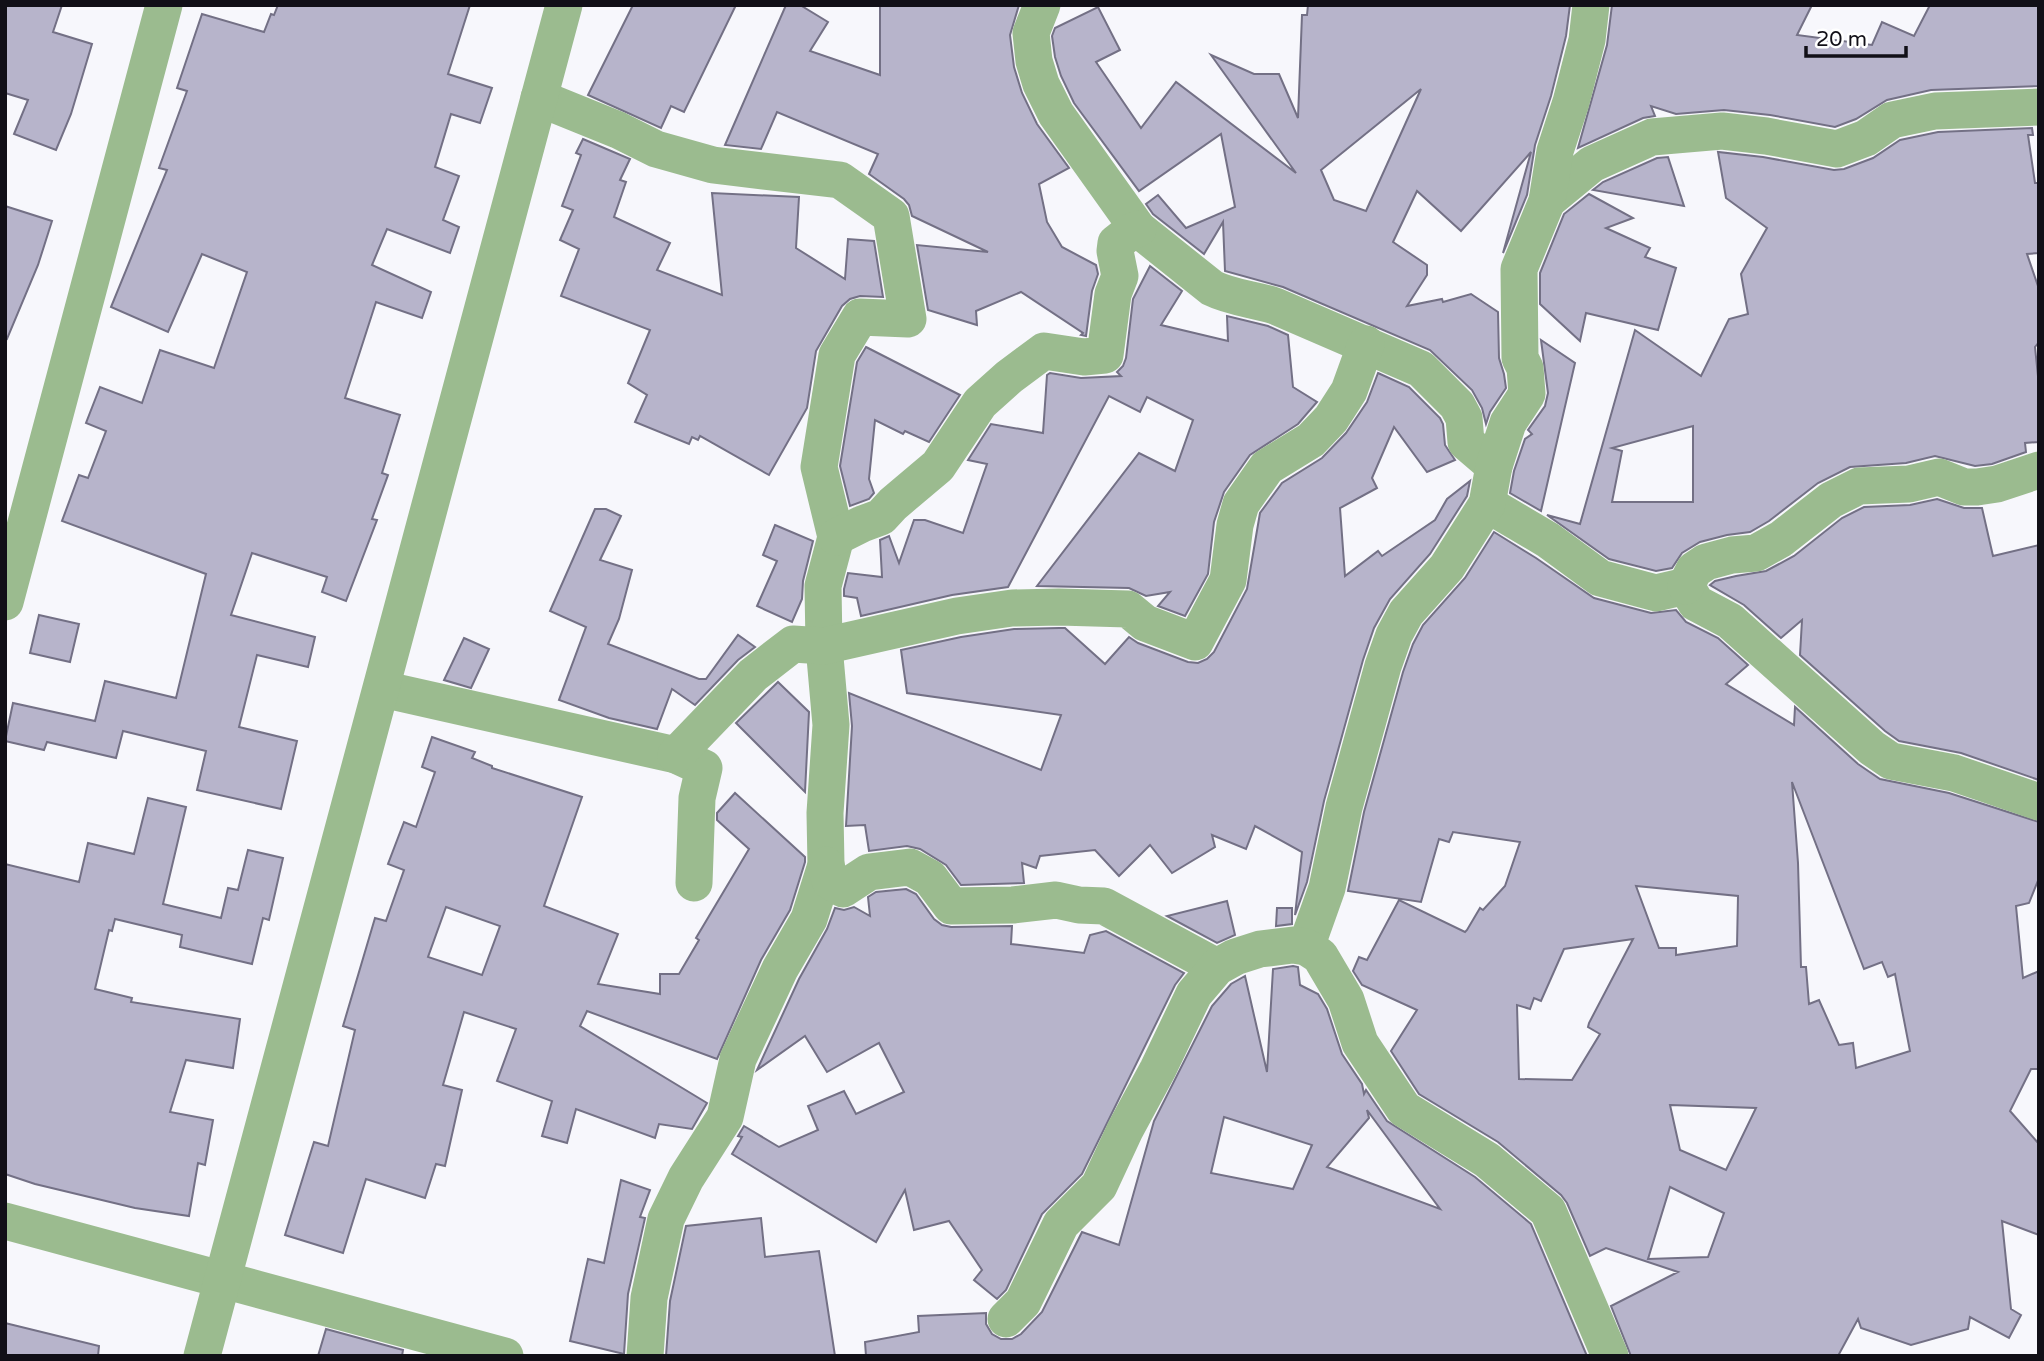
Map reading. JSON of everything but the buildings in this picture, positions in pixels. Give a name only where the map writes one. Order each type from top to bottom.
[{"type":"street","points":[[5,603],[164,5]]},
{"type":"street","points":[[202,1356],[220,1279],[382,689],[564,5]]},
{"type":"street","points":[[1042,5],[1031,33],[1034,61],[1041,83],[1056,114],[1139,229],[1212,288],[1225,295],[1275,306],[1421,369],[1457,405],[1464,418],[1466,442],[1494,467]]},
{"type":"street","points":[[1306,947],[1327,888],[1344,807],[1394,635],[1406,612],[1447,567],[1487,504],[1494,467],[1508,423],[1527,394],[1525,368],[1520,358],[1519,270],[1547,201],[1555,151],[1587,40],[1591,5]]},
{"type":"street","points":[[538,99],[618,130],[656,149],[713,165],[840,180],[891,216],[908,319],[860,317],[837,355],[819,467],[836,537],[823,586],[824,646],[831,725],[825,813],[826,865],[830,881],[843,889],[869,872],[911,867],[930,878],[951,906],[1013,905],[1056,900],[1079,905],[1104,906],[1217,967]]},
{"type":"street","points":[[1547,201],[1592,164],[1652,137],[1722,131],[1837,149],[1866,138],[1892,120],[1935,111],[2039,107]]},
{"type":"street","points":[[836,537],[881,517],[938,466],[981,403],[1037,355],[1044,351],[1084,357],[1105,355],[1113,294],[1120,276],[1116,243],[1130,232],[1139,229]]},
{"type":"street","points":[[676,755],[753,675],[793,645],[824,646],[905,627],[1012,608],[1128,609],[1145,623],[1195,642],[1228,580],[1235,526],[1241,505],[1266,467],[1311,440],[1331,419],[1349,391],[1366,344]]},
{"type":"street","points":[[1686,586],[1694,570],[1706,562],[1732,555],[1756,553],[1781,539],[1830,500],[1860,486],[1909,484],[1938,477],[1964,487],[1977,487],[1997,484],[2039,470]]},
{"type":"street","points":[[1487,504],[1548,540],[1600,578],[1656,593],[1686,586]]},
{"type":"street","points":[[1686,586],[1696,603],[1730,621],[1872,748],[1891,761],[1954,773],[2039,803]]},
{"type":"street","points":[[382,689],[676,755],[704,768],[697,798],[694,883]]},
{"type":"street","points":[[645,1356],[649,1298],[666,1219],[686,1178],[725,1118],[738,1059],[780,969],[809,919],[826,865]]},
{"type":"street","points":[[1006,1319],[1023,1302],[1061,1224],[1099,1186],[1194,994],[1217,967],[1235,957],[1260,948],[1293,945],[1306,947],[1320,956],[1346,1000],[1360,1043],[1404,1109],[1487,1160],[1548,1211],[1610,1356]]},
{"type":"street","points":[[5,1221],[505,1356]]}]
